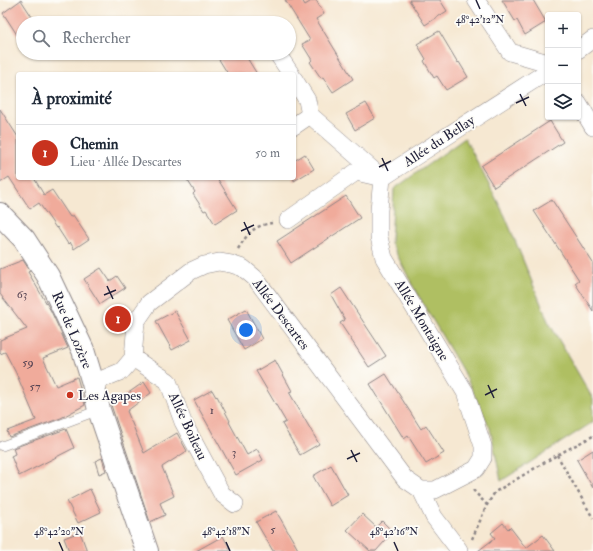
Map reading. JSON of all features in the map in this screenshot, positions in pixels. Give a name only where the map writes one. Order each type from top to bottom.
[{"type":"street","points":[[476,0],[510,52],[545,62]]},
{"type":"street","points":[[581,48],[593,39]]},
{"type":"street","points":[[282,60],[290,72]]},
{"type":"street","name":"Allée du Bellay","points":[[382,178],[545,73]]},
{"type":"street","points":[[296,82],[307,100],[310,116],[382,178]]},
{"type":"street","points":[[581,107],[593,127]]},
{"type":"street","points":[[296,125],[310,116]]},
{"type":"street","points":[[288,220],[356,172],[382,178]]},
{"type":"street","name":"Allée Montaigne","points":[[382,178],[378,237],[384,258],[466,392],[483,446],[483,458],[476,469],[462,476]]},
{"type":"street","name":"Rue de Lozère","points":[[0,214],[24,240],[48,276],[83,350],[99,410],[147,551]]},
{"type":"street","name":"Allée Descartes","points":[[133,358],[136,322],[149,303],[191,271],[204,265],[218,262],[243,268],[255,278],[404,479],[421,490]]},
{"type":"street","points":[[93,383],[122,370],[133,358]]},
{"type":"street","name":"Allée Boileau","points":[[133,358],[168,380],[183,422],[222,494],[235,504]]},
{"type":"street","points":[[462,476],[435,490],[421,490],[434,517],[464,547]]},
{"type":"lane","points":[[2,446],[99,410]]},
{"type":"path","points":[[230,264],[246,236],[255,228],[264,224],[288,220]]},
{"type":"path","points":[[464,547],[495,492],[557,455],[593,436]]},
{"type":"path","points":[[557,455],[593,518]]},
{"type":"path","points":[[462,476],[487,505]]},
{"type":"green space","points":[[465,138],[505,216],[548,321],[593,399],[593,422],[501,481],[490,428],[465,375],[414,288],[391,243],[394,189]]},
{"type":"building","points":[[21,0],[31,16],[16,16],[16,33],[3,13]]},
{"type":"building","points":[[285,0],[302,0],[305,5],[313,0],[316,0],[324,14],[316,19],[353,79],[333,92],[310,62],[312,60],[302,44],[310,40]]},
{"type":"building","points":[[409,0],[440,0],[447,11],[425,25]]},
{"type":"building","points":[[502,0],[533,0],[545,23],[525,35],[517,20],[515,21]]},
{"type":"building","points":[[439,31],[468,77],[446,90],[437,76],[434,78],[424,61],[426,59],[417,44]]},
{"type":"building","points":[[219,60],[248,60],[256,72],[227,72]]},
{"type":"building","points":[[366,103],[375,118],[355,130],[346,114]]},
{"type":"building","points":[[0,109],[16,134],[16,180],[35,180],[44,195],[52,190],[70,217],[73,215],[89,239],[74,249],[70,242],[68,244],[39,203],[30,209],[9,177],[0,183]]},
{"type":"building","points":[[550,121],[563,142],[494,187],[481,166]]},
{"type":"building","points":[[305,154],[314,169],[296,180],[296,160]]},
{"type":"building","points":[[187,180],[218,180],[237,210],[215,224],[193,194],[195,192]]},
{"type":"building","points":[[346,196],[360,218],[291,263],[277,241]]},
{"type":"building","points":[[552,200],[593,263],[593,311],[575,283],[579,280],[534,211]]},
{"type":"building","points":[[23,260],[30,271],[28,272],[51,311],[68,348],[43,358],[56,386],[77,377],[85,405],[61,418],[9,437],[7,431],[36,420],[16,373],[5,352],[0,354],[0,340],[27,329],[0,294],[0,269]]},
{"type":"building","points":[[101,268],[110,281],[117,276],[125,288],[100,304],[84,279]]},
{"type":"building","points":[[341,288],[386,356],[369,367],[340,323],[345,320],[331,295]]},
{"type":"building","points":[[246,309],[262,339],[244,350],[227,320]]},
{"type":"building","points":[[175,311],[191,340],[172,350],[156,321]]},
{"type":"building","points":[[275,360],[292,391],[289,392],[319,444],[300,455],[282,424],[286,422],[256,371]]},
{"type":"building","points":[[386,374],[421,429],[426,425],[444,453],[426,464],[408,436],[404,439],[370,384]]},
{"type":"building","points":[[144,382],[151,393],[127,411],[144,453],[177,433],[187,451],[162,467],[174,496],[160,503],[165,515],[150,522],[110,402],[124,396]]},
{"type":"building","points":[[212,390],[216,397],[217,396],[247,455],[257,449],[263,460],[236,475],[194,400]]},
{"type":"building","points":[[66,429],[74,448],[19,476],[11,456],[15,454],[13,448]]},
{"type":"building","points":[[593,450],[593,488],[577,460]]},
{"type":"building","points":[[102,458],[106,471],[99,474],[95,461]]},
{"type":"building","points":[[331,465],[348,495],[330,506],[313,476]]},
{"type":"building","points":[[90,489],[101,512],[78,523],[67,501]]},
{"type":"building","points":[[276,511],[299,551],[273,551],[256,522]]},
{"type":"building","points":[[362,514],[376,527],[382,521],[393,532],[376,551],[370,551],[347,530]]},
{"type":"building","points":[[503,523],[508,529],[510,527],[526,548],[543,535],[555,551],[478,551],[495,538],[491,533]]},
{"type":"building","points":[[80,532],[87,551],[69,551],[64,538]]},
{"type":"building","points":[[223,536],[231,551],[196,551]]},
{"type":"place","name":"Chemin","points":[[118,319]]},
{"type":"place","name":"Les Agapes","points":[[70,395]]}]
